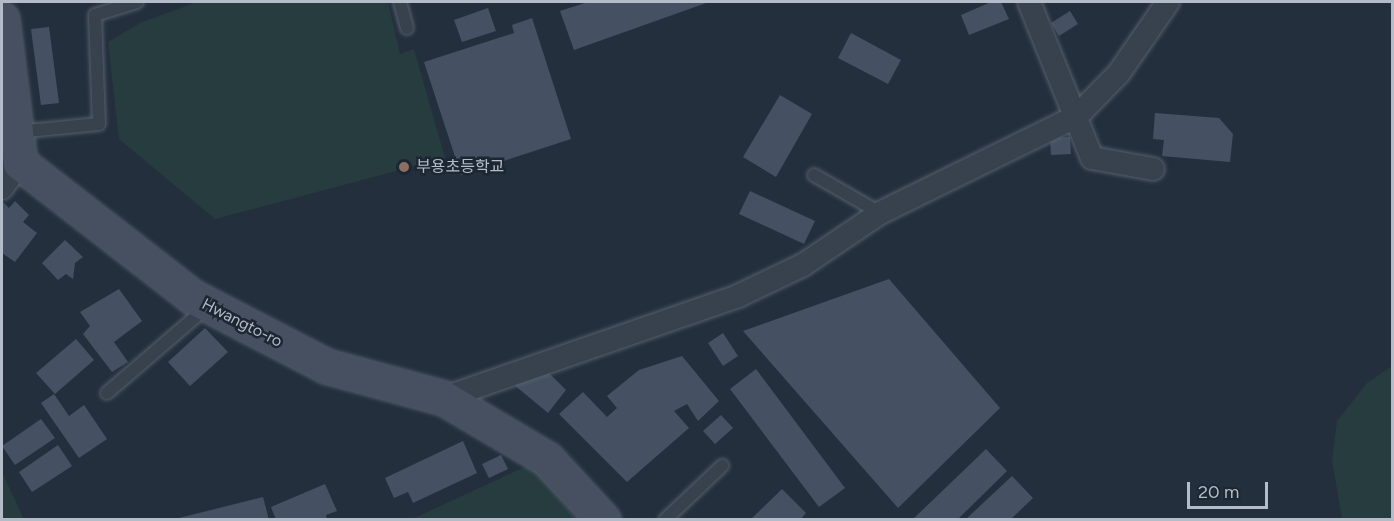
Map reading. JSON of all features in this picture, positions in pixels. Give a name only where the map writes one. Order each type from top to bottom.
[{"type":"main road","points":[[2,19],[10,160]]},
{"type":"main road","name":"Hwangto-ro","points":[[10,160],[209,306],[326,366],[444,398],[547,459],[603,519]]},
{"type":"street","points":[[1029,2],[1077,116],[1092,158],[1153,169]]},
{"type":"street","points":[[444,398],[738,296],[803,265],[880,213],[1077,116],[1119,73],[1168,2]]},
{"type":"lane","points":[[10,160],[99,124],[95,15],[137,2]]},
{"type":"lane","points":[[400,2],[407,28]]},
{"type":"lane","points":[[814,175],[880,213]]},
{"type":"lane","points":[[107,393],[209,306]]},
{"type":"lane","points":[[665,519],[722,466]]},
{"type":"green space","points":[[197,2],[388,2],[400,54],[414,49],[445,158],[215,219],[119,139],[108,42],[140,23]]},
{"type":"green space","points":[[1392,366],[1392,519],[1342,519],[1332,460],[1337,421],[1367,383]]},
{"type":"green space","points":[[531,464],[576,519],[410,520]]},
{"type":"green space","points":[[2,472],[22,515],[23,519],[2,519]]},
{"type":"building","points":[[588,2],[709,2],[574,50],[560,11]]},
{"type":"building","points":[[991,2],[1001,2],[1009,19],[969,35],[961,15]]},
{"type":"building","points":[[488,8],[496,31],[462,42],[454,20]]},
{"type":"building","points":[[1070,11],[1078,24],[1059,36],[1051,23]]},
{"type":"building","points":[[532,18],[571,139],[461,175],[424,62],[514,33],[512,25]]},
{"type":"building","points":[[49,27],[59,103],[41,105],[31,29]]},
{"type":"building","points":[[851,33],[901,60],[888,84],[838,58]]},
{"type":"building","points":[[780,95],[812,114],[776,177],[743,157]]},
{"type":"building","points":[[1155,113],[1219,118],[1233,134],[1230,162],[1162,156],[1164,140],[1153,139]]},
{"type":"building","points":[[1070,137],[1071,154],[1051,155],[1050,138]]},
{"type":"building","points":[[750,191],[815,221],[804,244],[739,214]]},
{"type":"building","points":[[2,201],[9,208],[15,201],[29,215],[23,222],[37,233],[15,262],[2,253]]},
{"type":"building","points":[[65,240],[83,257],[75,263],[73,279],[66,274],[58,280],[42,263]]},
{"type":"building","points":[[889,279],[1000,408],[898,508],[743,331]]},
{"type":"building","points":[[119,289],[142,321],[114,342],[128,362],[112,372],[83,334],[90,326],[80,312]]},
{"type":"building","points":[[205,328],[228,352],[190,386],[168,362]]},
{"type":"building","points":[[723,333],[738,356],[723,366],[708,343]]},
{"type":"building","points":[[76,339],[94,360],[55,394],[36,373]]},
{"type":"building","points":[[682,356],[719,401],[698,421],[687,404],[674,411],[689,428],[627,482],[559,414],[583,392],[607,417],[617,408],[607,396],[639,370]]},
{"type":"building","points":[[756,369],[845,488],[819,507],[730,389]]},
{"type":"building","points":[[548,372],[566,390],[548,413],[513,384]]},
{"type":"building","points":[[54,394],[69,416],[84,405],[107,439],[79,458],[41,403]]},
{"type":"building","points":[[721,415],[733,428],[715,444],[703,431]]},
{"type":"building","points":[[41,419],[55,438],[15,465],[2,446]]},
{"type":"building","points":[[463,441],[477,473],[413,503],[408,492],[394,498],[385,478]]},
{"type":"building","points":[[58,445],[72,466],[32,492],[19,472]]},
{"type":"building","points":[[986,449],[1007,471],[957,520],[912,520]]},
{"type":"building","points":[[501,455],[508,469],[489,478],[482,464]]},
{"type":"building","points":[[1012,476],[1033,498],[1010,520],[965,520]]},
{"type":"building","points":[[325,484],[337,511],[326,515],[327,520],[276,520],[271,507]]},
{"type":"building","points":[[782,489],[806,513],[800,520],[750,520]]},
{"type":"building","points":[[263,497],[269,520],[175,520],[175,519]]},
{"type":"place","name":"부용초등학교","points":[[404,167]]}]
